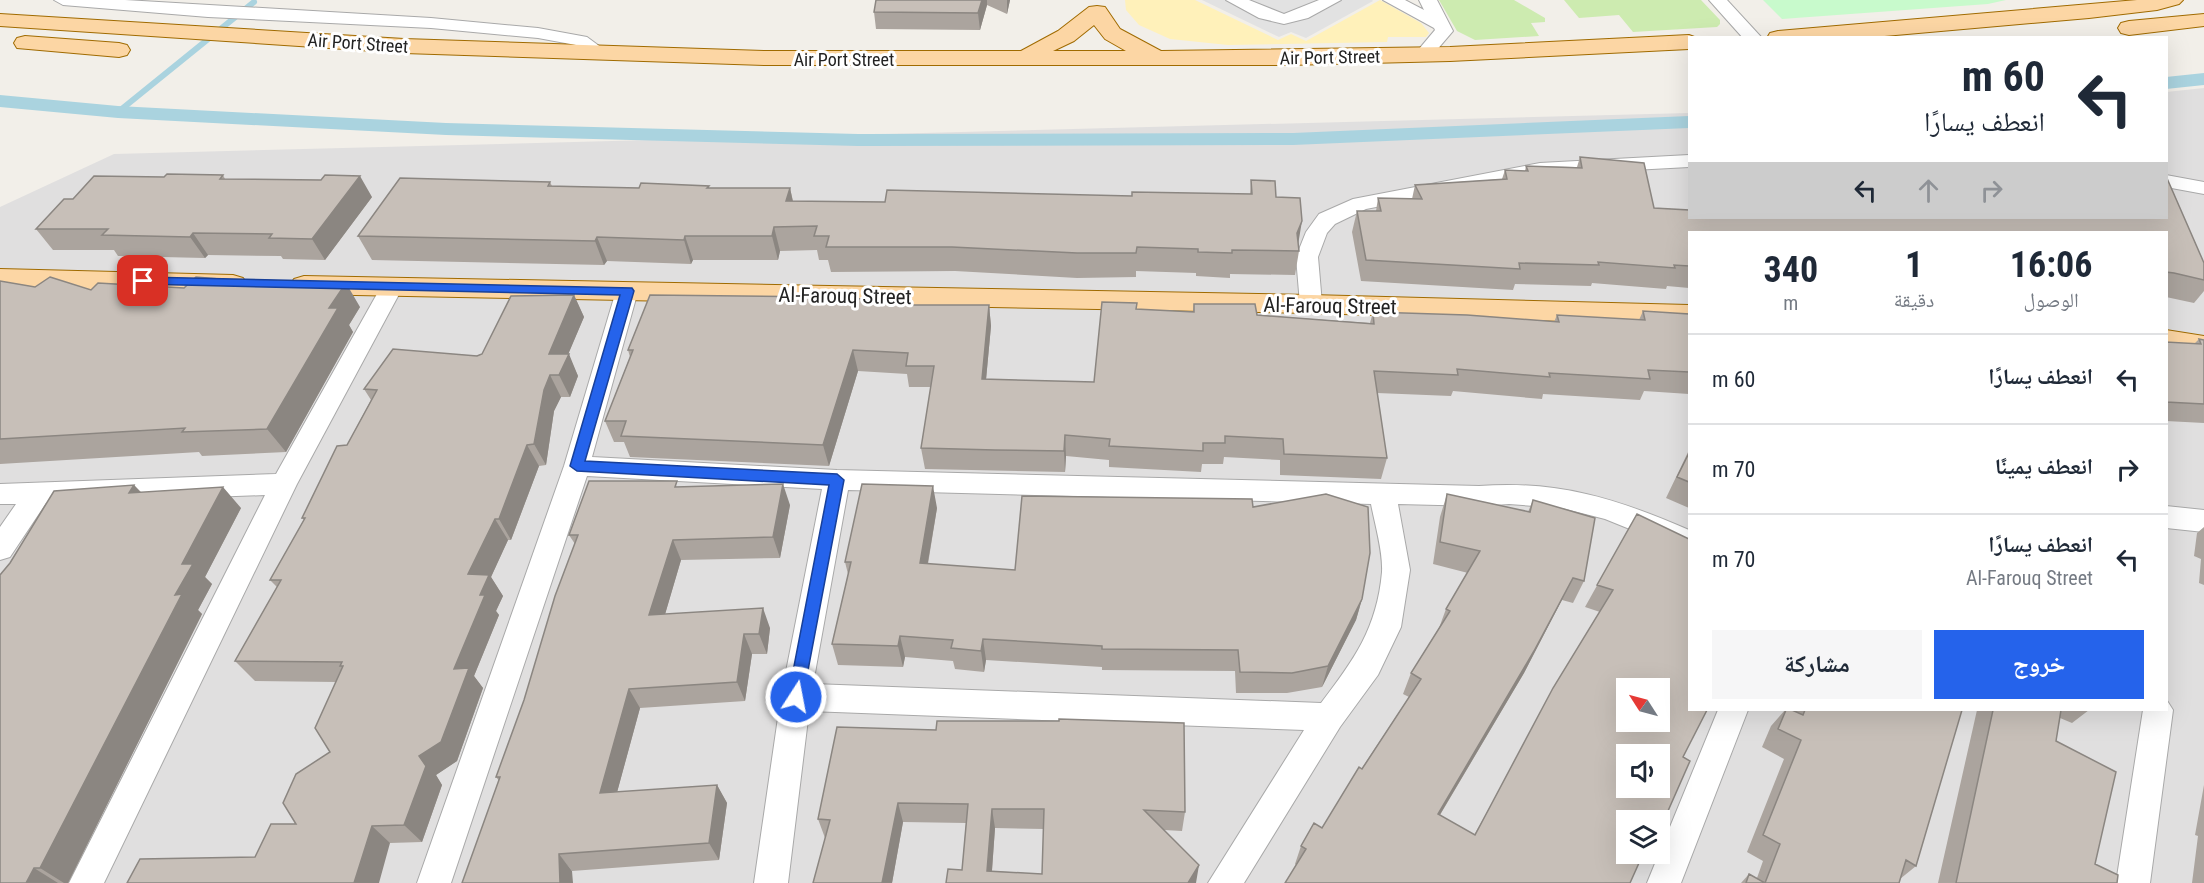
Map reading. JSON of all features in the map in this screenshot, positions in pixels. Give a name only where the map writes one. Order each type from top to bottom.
[{"type":"main road","points":[[1802,36],[2089,12],[2172,0]]},
{"type":"main road","points":[[1098,6],[1103,26],[1112,36],[1166,58]]},
{"type":"main road","points":[[1018,59],[1066,36],[1098,6]]},
{"type":"main road","points":[[1085,68],[1098,6]]},
{"type":"main road","name":"Air Port Street","points":[[0,20],[404,46],[601,54],[867,60],[1018,59],[1085,68],[1166,58],[1423,55],[1688,42]]},
{"type":"main road","points":[[2049,36],[2204,20]]},
{"type":"main road","points":[[0,40],[145,52]]},
{"type":"main road","name":"Air Port Street","points":[[250,58],[569,71],[803,77],[1085,68],[1426,72],[1688,60]]},
{"type":"main road","name":"Al-Farouq Street","points":[[0,278],[1311,304],[1688,315]]},
{"type":"main road","points":[[2168,340],[2204,346]]},
{"type":"street","points":[[63,0],[233,14],[431,23],[546,34],[581,41],[601,54]]},
{"type":"street","points":[[233,14],[288,0]]},
{"type":"street","points":[[316,0],[315,5],[318,11],[336,19]]},
{"type":"street","points":[[1235,0],[1278,20],[1287,21],[1332,0]]},
{"type":"street","points":[[1392,0],[1441,25]]},
{"type":"street","points":[[1423,55],[1444,32],[1428,0]]},
{"type":"street","points":[[1718,0],[1751,36]]},
{"type":"street","points":[[1311,304],[1307,257],[1317,232],[1328,219],[1360,204],[1540,169],[1688,161]]},
{"type":"street","points":[[2168,181],[2204,188]]},
{"type":"street","points":[[86,883],[284,484],[393,285]]},
{"type":"street","points":[[434,883],[577,466],[627,291]]},
{"type":"street","points":[[577,466],[837,480],[1383,495],[1479,496],[1510,492],[1587,501],[1688,542]]},
{"type":"street","points":[[771,883],[796,697],[837,480]]},
{"type":"street","points":[[0,494],[284,484]]},
{"type":"street","points":[[0,549],[39,492]]},
{"type":"street","points":[[1225,883],[1329,717],[1367,666],[1386,627],[1396,570],[1383,495]]},
{"type":"street","points":[[2168,518],[2204,521]]},
{"type":"street","points":[[796,697],[1329,717]]},
{"type":"street","points":[[1664,883],[1733,711]]},
{"type":"street","points":[[2133,883],[2158,711]]},
{"type":"shaded area","points":[[1202,0],[1373,1],[1306,38],[1291,32],[1279,37]]},
{"type":"shaded area","points":[[2204,88],[2204,883],[0,883],[0,207],[114,154],[1688,113],[1688,219],[2168,219],[2168,92]]},
{"type":"green space","points":[[1439,0],[1514,0],[1545,18],[1545,22],[1531,23],[1539,36],[1475,40],[1457,31]]},
{"type":"green space","points":[[1564,0],[1701,0],[1720,20],[1720,24],[1717,27],[1633,32],[1619,15],[1579,18]]},
{"type":"green space","points":[[1763,0],[2006,0],[1988,4],[1782,19]]},
{"type":"sand","points":[[1125,0],[1195,0],[1278,40],[1291,34],[1306,41],[1380,0],[1421,23],[1429,33],[1426,37],[1388,37],[1387,42],[1228,45],[1170,39],[1139,25],[1126,10]]},
{"type":"building","points":[[876,0],[982,0],[978,13],[874,12]]},
{"type":"building","points":[[1580,157],[1644,163],[1654,208],[1688,210],[1688,219],[2168,219],[2168,181],[2204,263],[2204,280],[2168,272],[2168,231],[1688,231],[1688,266],[1674,265],[1675,268],[1598,262],[1599,265],[1519,263],[1520,269],[1366,260],[1357,211],[1381,211],[1378,198],[1422,199],[1415,185],[1507,179],[1505,170],[1528,171],[1526,166],[1582,168]]},
{"type":"building","points":[[167,174],[223,175],[220,179],[321,180],[325,175],[360,176],[312,239],[269,238],[272,234],[193,233],[190,237],[102,235],[108,229],[36,229],[64,199],[73,199],[94,176],[164,177]]},
{"type":"building","points":[[400,178],[550,182],[548,186],[639,188],[641,183],[709,186],[707,188],[790,188],[786,201],[885,202],[887,190],[1132,196],[1132,192],[1252,194],[1251,180],[1275,181],[1276,197],[1300,198],[1302,221],[1297,233],[1299,251],[1232,250],[1232,253],[1198,252],[1198,249],[1137,247],[1136,253],[1077,253],[952,247],[826,247],[829,236],[814,236],[817,226],[774,227],[772,236],[685,236],[684,240],[597,237],[595,241],[358,236]]},
{"type":"building","points":[[50,277],[91,290],[98,283],[184,288],[196,277],[269,283],[346,283],[329,308],[338,308],[267,429],[182,432],[185,428],[0,439],[0,281],[35,287]]},
{"type":"building","points":[[574,295],[549,354],[569,354],[559,375],[550,375],[544,390],[534,444],[527,445],[499,519],[495,519],[468,574],[489,575],[480,595],[485,595],[454,669],[469,668],[441,742],[419,756],[426,766],[404,825],[372,826],[354,883],[127,883],[140,859],[255,857],[271,824],[296,824],[283,803],[296,774],[330,752],[315,728],[343,666],[340,666],[342,662],[235,661],[281,580],[270,580],[305,518],[302,518],[337,446],[347,445],[377,390],[364,389],[393,349],[477,356],[482,354],[511,296]]},
{"type":"building","points":[[650,295],[829,297],[898,301],[897,305],[989,305],[982,379],[1094,382],[1102,302],[1137,303],[1136,309],[1194,312],[1194,304],[1255,304],[1257,315],[1374,324],[1373,312],[1467,315],[1559,322],[1557,315],[1645,320],[1643,311],[1688,314],[1688,372],[1648,370],[1650,379],[1549,373],[1550,377],[1457,369],[1458,375],[1374,371],[1387,458],[1284,454],[1283,439],[1225,436],[1225,443],[1203,443],[1203,451],[1109,446],[1110,439],[1065,435],[1064,451],[921,448],[934,366],[906,366],[908,353],[853,350],[823,445],[621,436],[626,421],[605,421],[633,350],[628,350]]},
{"type":"building","points":[[2199,339],[2204,340],[2204,404],[2168,402],[2168,342],[2201,344]]},
{"type":"building","points":[[1688,455],[1688,482],[1677,477]]},
{"type":"building","points":[[589,481],[677,481],[675,487],[783,484],[773,537],[673,540],[649,615],[763,608],[759,634],[744,634],[737,682],[629,689],[600,793],[717,785],[709,843],[559,854],[560,883],[462,883],[500,777],[496,777],[524,700],[555,596],[578,535],[569,535]]},
{"type":"building","points":[[862,484],[933,486],[920,563],[1015,570],[1022,496],[1252,499],[1253,507],[1326,494],[1368,507],[1370,553],[1362,599],[1328,666],[1292,673],[1240,672],[1238,650],[1102,649],[1102,646],[983,639],[981,651],[951,648],[953,640],[900,636],[898,646],[832,644],[851,562],[845,562]]},
{"type":"building","points":[[134,485],[129,493],[223,487],[182,564],[193,564],[175,595],[182,594],[40,868],[34,868],[26,883],[0,883],[0,575],[10,563],[54,491]]},
{"type":"building","points":[[1447,494],[1530,512],[1533,500],[1595,518],[1584,581],[1573,578],[1534,651],[1438,814],[1475,835],[1553,688],[1613,590],[1597,585],[1637,514],[1688,539],[1688,711],[1706,711],[1683,757],[1690,761],[1668,810],[1616,810],[1616,864],[1639,864],[1630,883],[1285,883],[1306,849],[1301,846],[1314,823],[1322,828],[1359,767],[1362,769],[1421,679],[1411,673],[1450,611],[1446,609],[1480,551],[1440,542]]},
{"type":"building","points":[[1786,711],[1794,711],[1803,715],[1805,711],[1962,711],[1916,866],[1906,860],[1899,883],[1765,883],[1780,844],[1763,835],[1801,740],[1778,729]]},
{"type":"building","points":[[1993,711],[2061,711],[2056,741],[2116,772],[2095,864],[2118,875],[2117,883],[1956,883]]},
{"type":"building","points":[[1059,719],[1184,723],[1185,812],[1144,810],[1199,865],[1188,883],[946,883],[948,869],[962,870],[968,804],[898,803],[882,883],[813,883],[830,820],[818,819],[837,727],[936,730],[937,721],[1059,721]],"holes":[[[992,809],[1044,809],[1042,874],[987,871]]]},
{"type":"building","points":[[1749,874],[1765,883],[1746,883]]},
{"type":"waterway","points":[[118,112],[254,2]]},
{"type":"waterway","points":[[2168,83],[2204,79]]},
{"type":"waterway","points":[[0,101],[118,112],[446,129],[858,140],[1293,139],[1688,122]]},
{"type":"route","points":[[143,281],[627,291],[577,466],[837,480],[796,697]]}]
